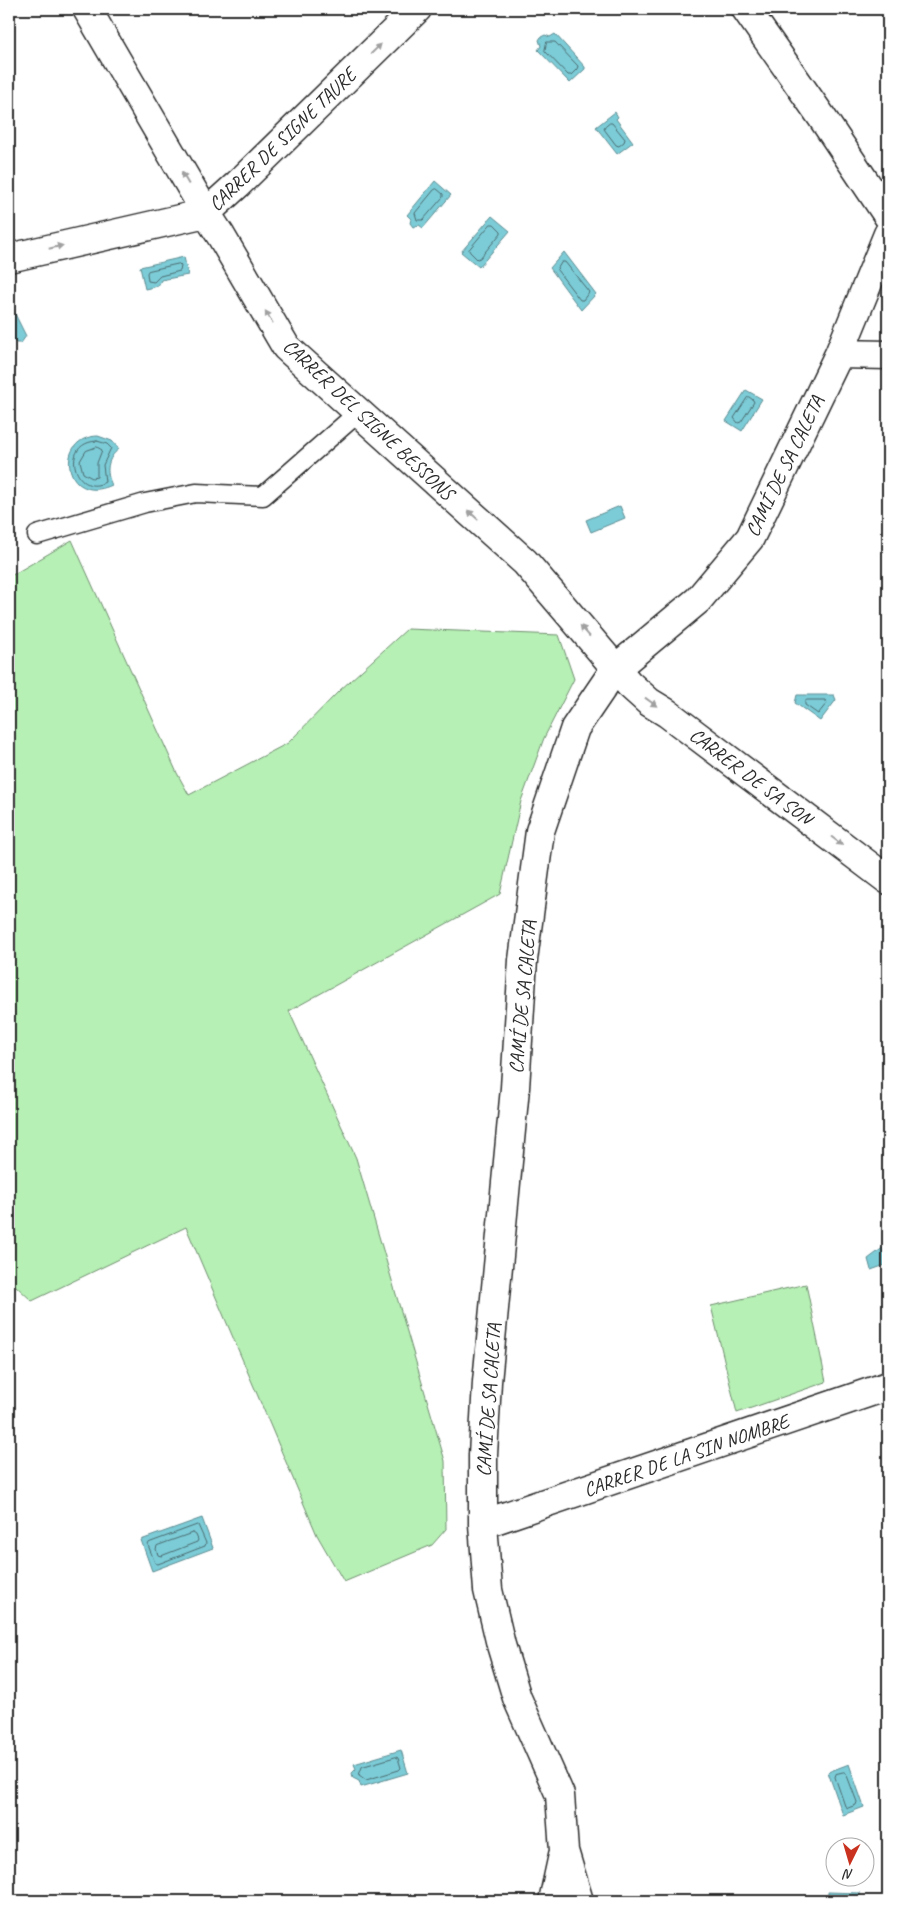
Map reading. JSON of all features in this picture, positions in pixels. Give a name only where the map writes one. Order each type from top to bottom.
[{"type":"street","name":"CARRER DEL SIGNE BESSONS","points":[[87,9],[286,347],[525,562],[598,646],[615,669]]},
{"type":"street","name":"CARRER DE SIGNE TAURE","points":[[9,258],[206,213],[417,9]]},
{"type":"street","points":[[746,9],[821,116],[888,233]]},
{"type":"street","name":"CAMÍ DE SA CALETA","points":[[579,1901],[564,1852],[560,1795],[517,1698],[501,1645],[488,1590],[483,1524],[483,1455],[487,1382],[515,1088],[523,960],[540,831],[575,728],[615,669],[698,600],[750,538],[839,354],[888,233]]},
{"type":"street","points":[[839,354],[888,355]]},
{"type":"street","name":"CARRER DE SA SON","points":[[615,669],[649,702],[667,713],[888,880]]},
{"type":"street","name":"CARRER DE LA SIN NOMBRE","points":[[483,1524],[888,1386]]},
{"type":"street","name":"CAMÍ DE SA CALETA","points":[[553,1901],[564,1852]]},
{"type":"lane","points":[[37,535],[145,503],[196,493],[263,496],[359,412]]},
{"type":"green space","points":[[72,540],[177,773],[189,795],[288,743],[339,691],[407,629],[559,635],[574,679],[544,738],[521,801],[500,894],[289,1011],[356,1158],[445,1461],[446,1529],[432,1545],[344,1582],[317,1535],[186,1227],[32,1301],[16,1286],[9,1285],[9,577]]},
{"type":"green space","points":[[806,1284],[826,1382],[737,1413],[711,1306]]},
{"type":"water","points":[[555,34],[585,67],[570,83],[538,50],[541,46],[539,40],[541,37],[545,35],[550,37]]},
{"type":"water","points":[[615,112],[618,117],[616,119],[633,142],[617,154],[596,127]]},
{"type":"water","points":[[435,181],[451,195],[423,228],[419,225],[413,227],[410,223],[411,219],[407,215]]},
{"type":"water","points":[[492,216],[510,231],[479,267],[461,252]]},
{"type":"water","points":[[564,252],[596,294],[581,310],[550,268]]},
{"type":"water","points":[[184,257],[188,275],[161,280],[158,286],[145,289],[140,267]]},
{"type":"water","points":[[9,302],[26,336],[21,343],[16,343],[11,336],[9,337]]},
{"type":"water","points":[[746,390],[762,399],[742,431],[726,421]]},
{"type":"water","points":[[98,436],[112,441],[119,449],[112,457],[108,466],[108,475],[112,485],[96,489],[84,487],[75,479],[70,469],[70,458],[74,447],[83,439]]},
{"type":"water","points":[[620,506],[625,518],[591,532],[586,520]]},
{"type":"water","points":[[797,695],[834,695],[836,700],[820,721],[795,703]]},
{"type":"water","points":[[888,1244],[888,1264],[871,1270],[868,1259]]},
{"type":"water","points":[[202,1518],[213,1548],[152,1571],[141,1540]]},
{"type":"water","points":[[401,1750],[408,1773],[361,1787],[359,1781],[353,1778],[352,1773],[356,1769],[354,1764]]},
{"type":"water","points":[[849,1764],[864,1807],[843,1815],[828,1772]]},
{"type":"water","points":[[828,1892],[860,1893],[860,1901],[828,1901]]}]
